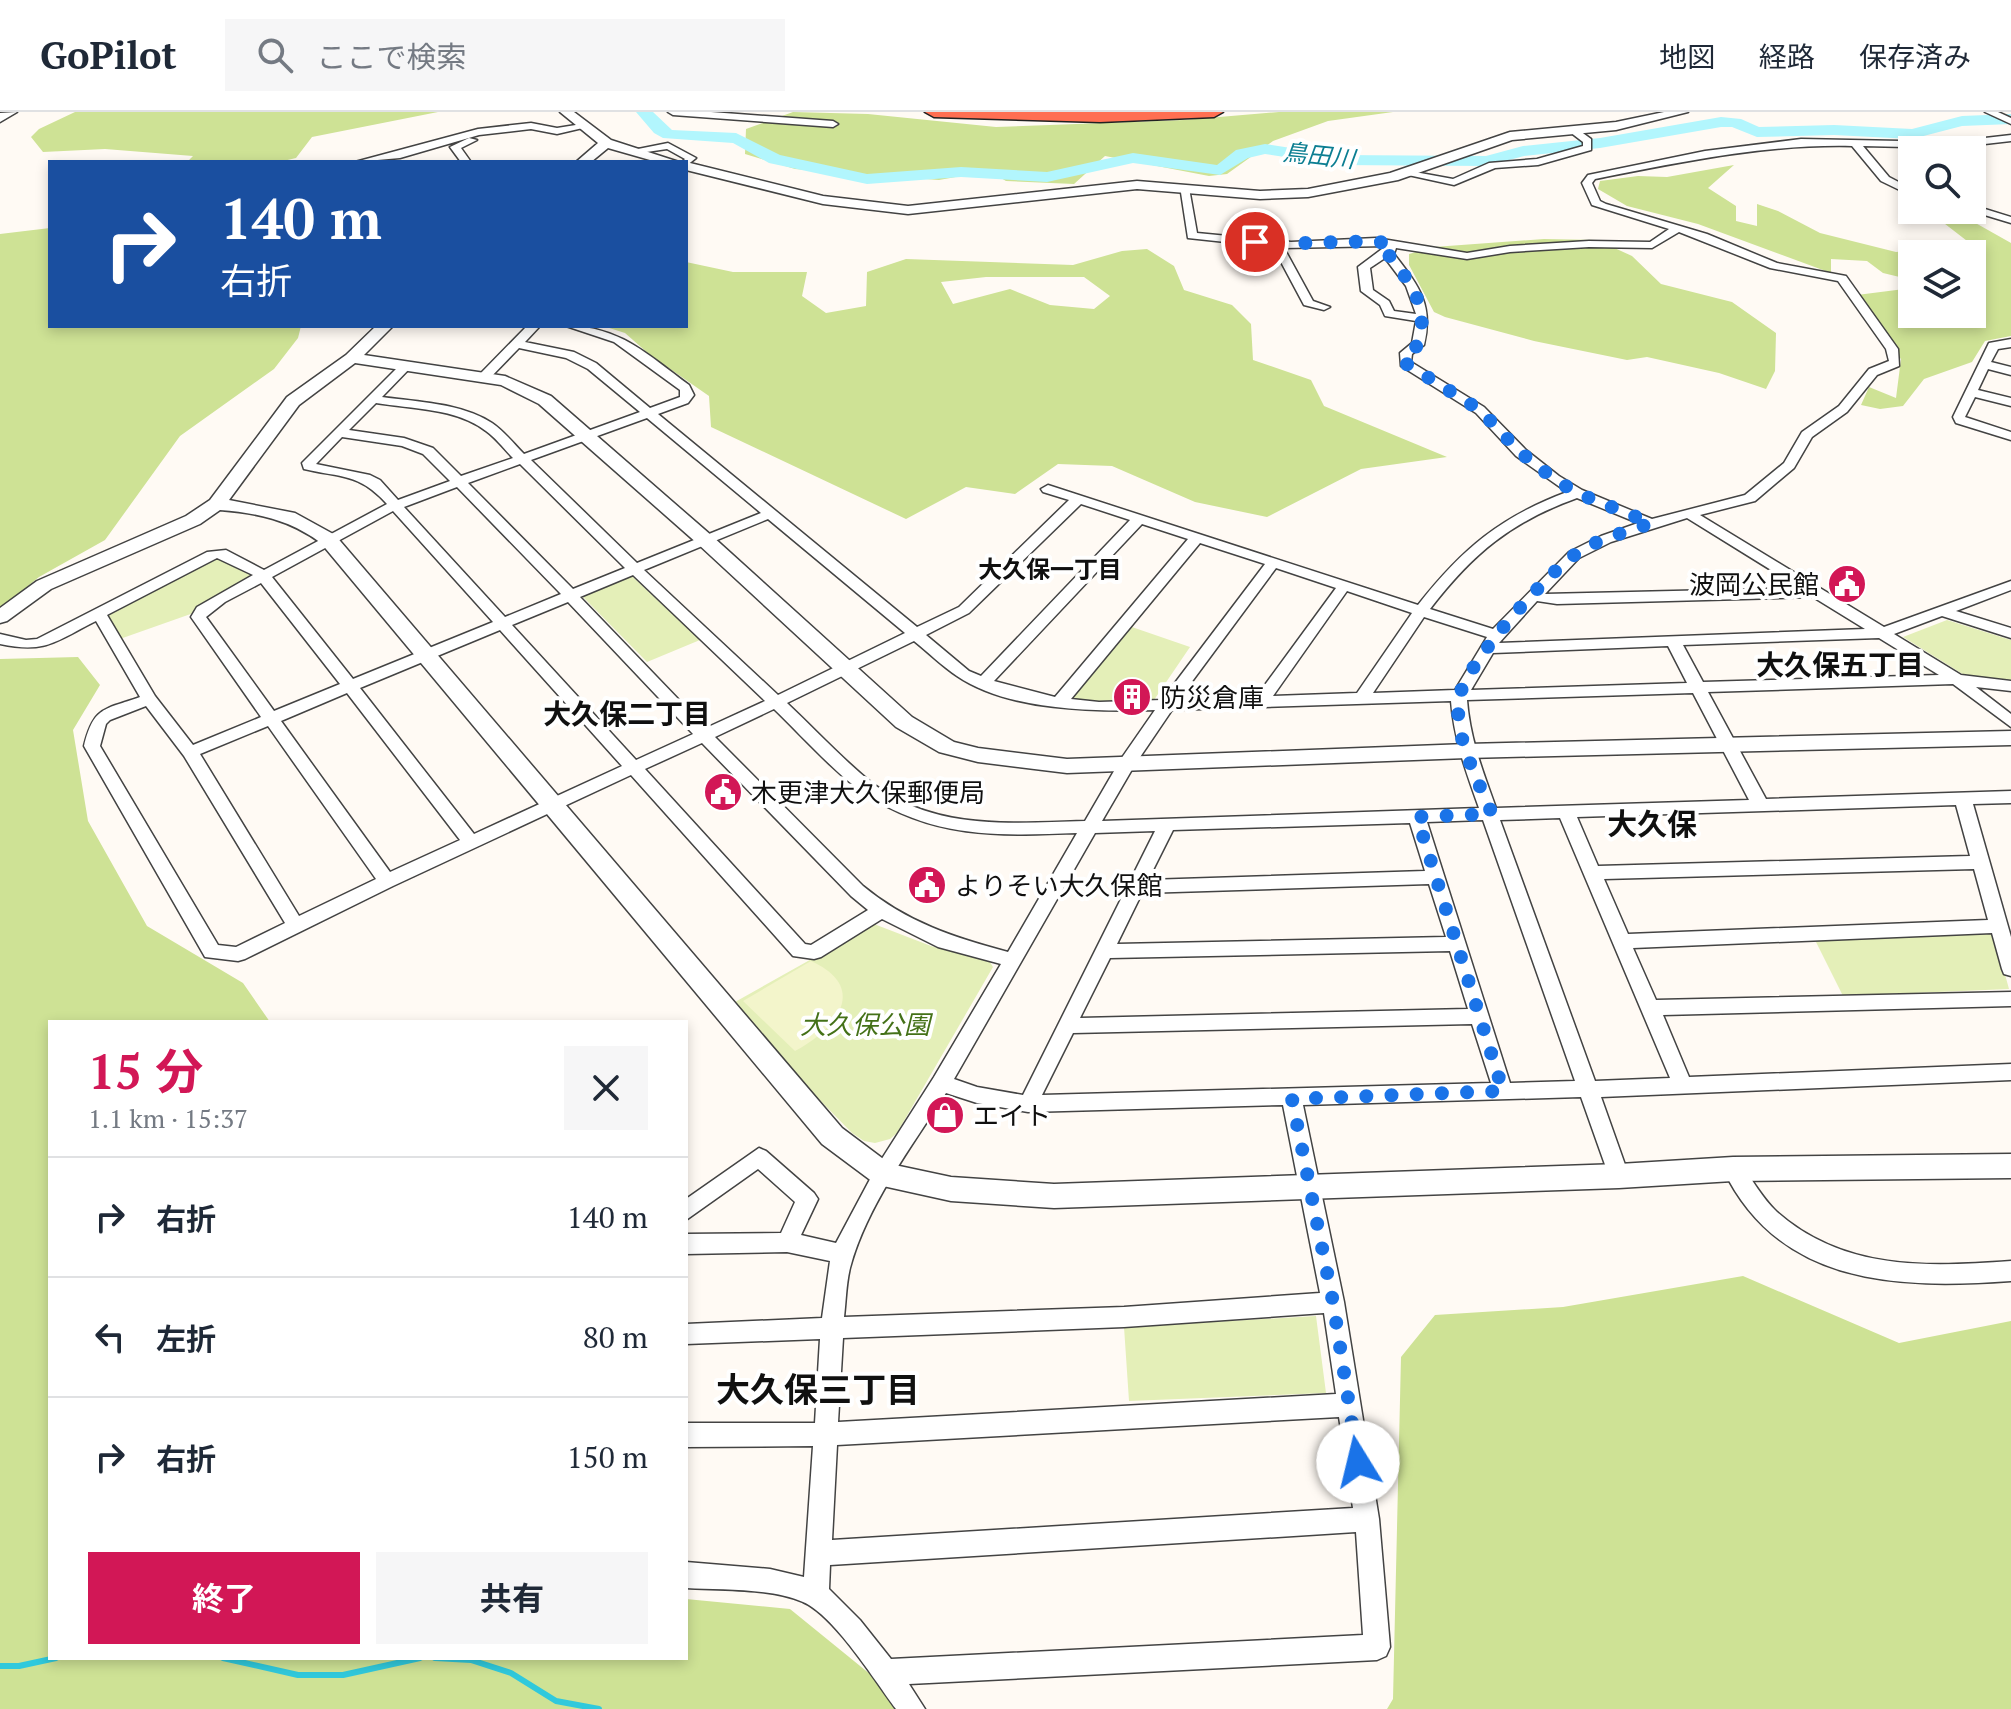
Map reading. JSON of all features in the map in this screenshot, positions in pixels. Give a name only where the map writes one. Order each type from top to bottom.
[{"type":"highway","points":[[934,112],[1100,117],[1214,112]]},
{"type":"street","points":[[0,118],[11,112]]},
{"type":"street","points":[[566,112],[606,143],[665,160]]},
{"type":"street","points":[[673,112],[833,124]]},
{"type":"street","points":[[688,165],[821,201],[884,209],[923,208],[1129,185],[1260,195],[1295,194],[1365,183],[1404,173],[1510,136],[1575,131],[1682,112]]},
{"type":"street","points":[[1990,112],[2011,121]]},
{"type":"street","points":[[371,160],[400,155],[478,132],[542,127],[557,131],[582,127]]},
{"type":"street","points":[[464,160],[457,150],[458,145],[515,129]]},
{"type":"street","points":[[1404,173],[1454,182],[1493,165],[1538,162],[1579,153],[1588,148],[1588,141],[1575,131]]},
{"type":"street","points":[[1619,1176],[1467,751],[1461,728],[1459,697],[1492,641],[1574,555],[1606,539],[1651,523],[1750,498],[1789,465],[1807,435],[1843,409],[1873,372],[1895,363],[1892,349],[1842,278],[1774,266],[1678,228],[1596,203],[1587,183],[1600,175],[1720,152],[1801,142],[1950,145],[2011,138]]},
{"type":"street","points":[[1853,141],[1885,179],[1898,186]]},
{"type":"street","points":[[585,160],[606,143]]},
{"type":"street","points":[[633,151],[668,146],[691,158],[688,162]]},
{"type":"street","points":[[1579,153],[1600,175]]},
{"type":"street","points":[[1184,188],[1192,236],[1277,244],[1390,247],[1467,256],[1510,249],[1577,245],[1652,245],[1678,228]]},
{"type":"street","points":[[1986,212],[2011,220]]},
{"type":"street","points":[[1277,244],[1308,303],[1324,307]]},
{"type":"street","points":[[1390,247],[1420,300],[1422,318],[1418,345],[1406,353],[1403,358],[1405,363],[1480,410],[1521,453],[1577,493],[1651,523]]},
{"type":"street","points":[[1390,247],[1364,267],[1367,291],[1385,303],[1389,314],[1422,318]]},
{"type":"street","points":[[0,617],[44,585],[193,520],[216,504],[293,401],[352,358],[383,328]]},
{"type":"street","points":[[484,377],[532,328]]},
{"type":"street","points":[[387,881],[198,617],[202,610],[263,575],[393,506],[684,400],[688,395],[685,388],[618,339],[579,328]]},
{"type":"street","points":[[2011,343],[1993,346],[1959,417],[2011,436]]},
{"type":"street","points":[[516,344],[570,355],[592,366],[964,674],[1018,696],[1058,704],[1099,707],[1957,679],[2011,686]]},
{"type":"street","points":[[352,358],[484,377],[530,391],[545,400],[583,437],[705,540],[904,722],[947,747],[1018,762],[1067,766],[1467,751],[2011,738]]},
{"type":"street","points":[[1985,364],[2011,371]]},
{"type":"street","points":[[406,366],[309,466],[375,483],[800,951],[814,952],[881,911]]},
{"type":"street","points":[[1971,392],[2011,402]]},
{"type":"street","points":[[373,399],[477,419],[490,427],[774,702],[868,788],[912,813],[953,825],[1011,829],[1167,825],[2011,797]]},
{"type":"street","points":[[340,433],[404,442],[428,451],[857,891],[881,911],[944,942],[1013,960]]},
{"type":"street","points":[[1048,489],[1419,610],[1492,641],[1673,641],[1882,633],[2007,589]]},
{"type":"street","points":[[1361,699],[1419,610],[1485,543],[1538,507],[1577,493]]},
{"type":"street","points":[[149,699],[104,716],[98,722],[92,746],[212,952],[238,954],[387,881],[844,670],[964,610],[1078,499]]},
{"type":"street","points":[[216,504],[282,513],[307,523],[328,539],[832,1136],[883,1174],[951,1189],[1054,1196],[1619,1176],[1733,1169],[2011,1166]]},
{"type":"street","points":[[1688,513],[1957,679],[1991,703],[2011,722]]},
{"type":"street","points":[[190,752],[769,514]]},
{"type":"street","points":[[983,683],[1139,519]]},
{"type":"street","points":[[1058,704],[1197,538]]},
{"type":"street","points":[[0,639],[26,645],[41,643],[221,553],[263,575],[472,843]]},
{"type":"street","points":[[816,1594],[823,1434],[838,1271],[843,1254],[883,1174],[941,1083],[1127,763],[1166,705],[1273,563]]},
{"type":"street","points":[[1261,701],[1344,586]]},
{"type":"street","points":[[1532,596],[1557,600],[1818,592]]},
{"type":"street","points":[[1942,611],[2011,633]]},
{"type":"street","points":[[99,614],[149,699],[190,752],[296,926]]},
{"type":"street","points":[[1673,641],[1761,806]]},
{"type":"street","points":[[1963,799],[2011,969]]},
{"type":"street","points":[[1566,811],[1683,1085]]},
{"type":"street","points":[[1417,817],[1503,1091]]},
{"type":"street","points":[[1028,1104],[1167,825]]},
{"type":"street","points":[[1592,873],[1981,862]]},
{"type":"street","points":[[1137,887],[1435,877]]},
{"type":"street","points":[[1623,941],[1999,926]]},
{"type":"street","points":[[1104,951],[1456,944]]},
{"type":"street","points":[[1651,1008],[2011,999]]},
{"type":"street","points":[[1067,1026],[1479,1016]]},
{"type":"street","points":[[941,1083],[977,1095],[1028,1104],[1292,1099],[2011,1072]]},
{"type":"street","points":[[883,1672],[1377,1647],[1367,1519],[1333,1302],[1292,1099]]},
{"type":"street","points":[[688,1210],[759,1157],[807,1199],[787,1242]]},
{"type":"street","points":[[1733,1169],[1767,1216],[1790,1235],[1844,1265],[1865,1271],[1902,1273],[2011,1271]]},
{"type":"street","points":[[688,1244],[787,1242],[843,1254]]},
{"type":"street","points":[[688,1334],[1124,1317],[1333,1302]]},
{"type":"street","points":[[688,1435],[823,1434],[1348,1405]]},
{"type":"street","points":[[817,1553],[1367,1519]]},
{"type":"street","points":[[688,1575],[798,1587],[816,1594],[844,1622],[912,1709]]},
{"type":"green space","points":[[75,112],[438,112],[312,137],[296,158],[288,160],[189,160],[193,156],[105,149],[43,152],[31,137],[39,129]]},
{"type":"green space","points":[[793,112],[868,114],[996,127],[1184,120],[1279,112],[1393,112],[1328,121],[1273,141],[1227,174],[1209,176],[1105,156],[1074,184],[1006,181],[989,171],[939,180],[795,169],[745,154],[746,129]]},
{"type":"green space","points":[[1734,165],[1708,188],[1736,206],[1736,221],[1757,226],[1757,204],[1778,211],[1820,233],[1898,252],[1898,277],[1883,273],[1867,261],[1831,259],[1831,273],[1698,224],[1627,206],[1598,189],[1600,181],[1638,176],[1667,177]]},
{"type":"green space","points":[[1945,224],[1977,224],[2011,243],[2011,336],[1985,341],[1972,362],[1924,379],[1903,406],[1880,409],[1861,405],[1869,387],[1896,398],[1901,359],[1875,331],[1857,295],[1898,290],[1898,328],[1986,328],[1986,240],[1966,240]]},
{"type":"green space","points":[[48,228],[48,328],[300,328],[298,338],[274,369],[180,436],[105,540],[39,577],[0,609],[0,234]]},
{"type":"green space","points":[[1544,239],[1597,240],[1632,256],[1661,284],[1732,302],[1776,333],[1775,371],[1766,389],[1719,373],[1647,357],[1627,360],[1534,341],[1445,317],[1434,312],[1409,265],[1409,254],[1434,247]]},
{"type":"green space","points":[[1147,249],[1174,266],[1184,290],[1232,305],[1251,324],[1253,360],[1311,380],[1324,406],[1447,457],[1361,469],[1267,517],[1195,502],[1112,466],[1058,464],[1015,494],[966,487],[906,519],[711,427],[709,396],[650,355],[625,333],[609,328],[688,328],[688,262],[733,272],[807,272],[802,296],[826,313],[866,306],[867,272],[906,259],[1073,265],[1122,251]],"holes":[[[986,277],[1084,277],[1110,296],[1094,309],[1050,305],[1010,289],[953,304],[941,282]]]},
{"type":"green space","points":[[221,553],[263,575],[202,610],[117,640],[99,614]]},
{"type":"green space","points":[[632,576],[700,640],[647,662],[582,596]]},
{"type":"green space","points":[[1947,620],[2011,640],[2011,682],[1969,678],[1903,637]]},
{"type":"green space","points":[[1129,626],[1190,647],[1154,700],[1102,702],[1068,698]]},
{"type":"green space","points":[[78,657],[100,685],[73,730],[88,821],[147,926],[243,983],[269,1020],[48,1020],[48,1660],[688,1660],[688,1599],[790,1609],[913,1709],[0,1709],[0,659]]},
{"type":"green space","name":"大久保公園","points":[[874,924],[931,946],[990,962],[993,967],[897,1133],[890,1139],[875,1143],[864,1141],[852,1133],[809,1089],[735,1002]]},
{"type":"green space","points":[[1983,931],[1994,934],[2009,989],[1843,996],[1814,938]]},
{"type":"green space","points":[[811,961],[829,972],[839,983],[843,996],[834,1020],[795,1051],[743,1001]]},
{"type":"green space","points":[[1743,1276],[1899,1343],[2011,1321],[2011,1709],[1387,1709],[1393,1699],[1401,1357],[1435,1315],[1563,1307]]},
{"type":"green space","points":[[1316,1316],[1326,1393],[1129,1401],[1124,1327]]},
{"type":"waterway","name":"鳥田川","points":[[644,112],[660,130],[669,135],[736,138],[775,159],[867,179],[961,172],[1047,177],[1133,158],[1220,170],[1242,154],[1265,149],[1336,160],[1487,161],[1523,151],[1600,143],[1721,122],[1735,122],[1757,132],[1834,130],[1912,134],[1962,121],[2011,119]]},
{"type":"waterway","points":[[0,1666],[19,1666],[48,1660]]},
{"type":"waterway","points":[[232,1660],[298,1675],[343,1675],[411,1660]]},
{"type":"waterway","points":[[471,1660],[511,1673],[556,1701],[599,1709]]},
{"type":"place","name":"波岡公民館","points":[[1847,584]]},
{"type":"place","name":"防災倉庫","points":[[1132,697]]},
{"type":"place","name":"木更津大久保郵便局","points":[[723,792]]},
{"type":"place","name":"よりそい大久保館","points":[[927,885]]},
{"type":"place","name":"エイト","points":[[945,1115]]},
{"type":"district","name":"大久保一丁目","points":[[1050,569]]},
{"type":"district","name":"大久保五丁目","points":[[1840,664]]},
{"type":"district","name":"大久保二丁目","points":[[627,713]]},
{"type":"district","name":"大久保","points":[[1652,824]]},
{"type":"district","name":"大久保三丁目","points":[[818,1389]]},
{"type":"route","points":[[1255,242],[1291,245],[1353,241],[1392,243],[1388,254],[1415,290],[1423,314],[1418,345],[1406,353],[1403,358],[1405,363],[1480,410],[1521,453],[1554,479],[1577,493],[1651,523],[1606,539],[1574,555],[1496,635],[1469,678],[1459,697],[1461,728],[1492,814],[1417,817],[1503,1091],[1292,1099],[1333,1302],[1358,1462]]}]
